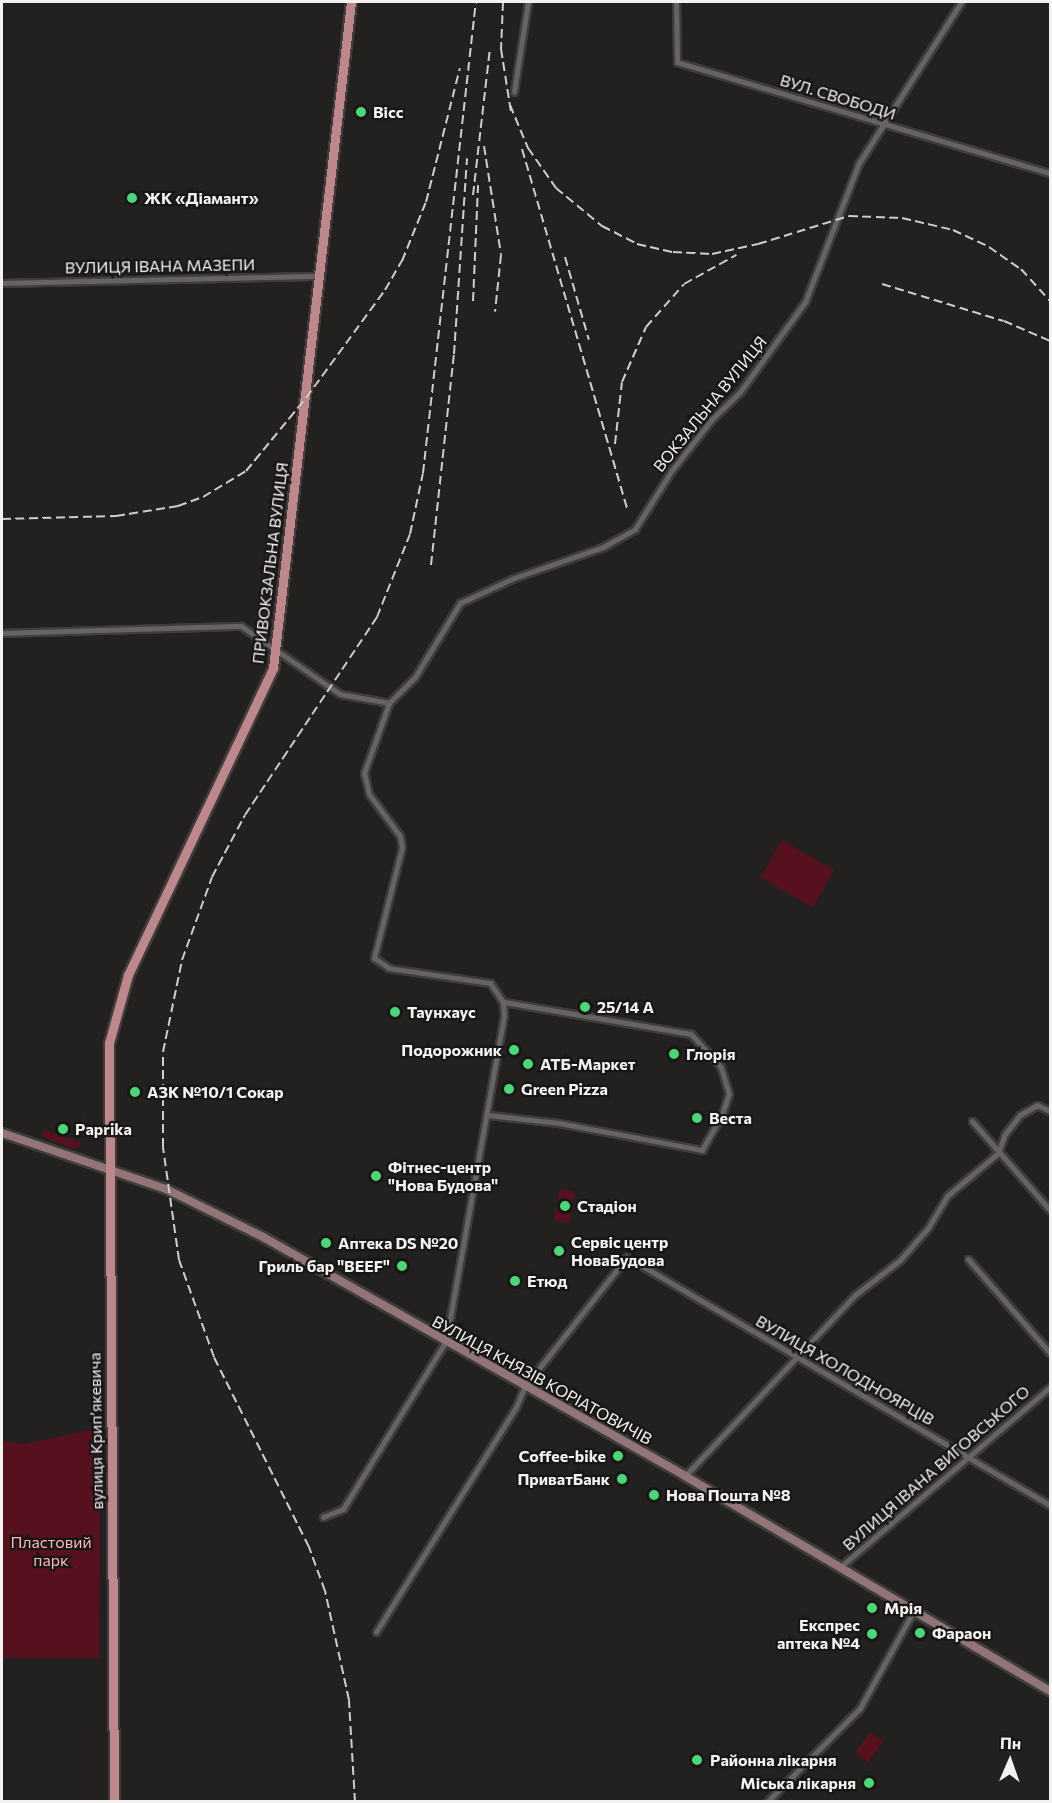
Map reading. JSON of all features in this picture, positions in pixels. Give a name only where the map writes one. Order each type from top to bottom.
[{"type":"main road","name":"ПРИВОКЗАЛЬНА ВУЛИЦЯ","points":[[107,1168],[109,1043],[128,975],[273,668],[351,2]]},
{"type":"main road","name":"ВУЛИЦЯ КНЯЗІВ КОРІАТОВИЧІВ","points":[[2,1133],[166,1189],[263,1237],[685,1476],[1050,1691]]},
{"type":"main road","name":"вулиця Крипʼякевича","points":[[107,1168],[114,1802]]},
{"type":"street","points":[[514,92],[528,2]]},
{"type":"street","name":"ВУЛ. СВОБОДИ","points":[[676,2],[677,62],[884,126],[1050,173]]},
{"type":"street","name":"ВОКЗАЛЬНА ВУЛИЦЯ","points":[[389,703],[416,677],[460,603],[514,578],[603,547],[635,529],[672,470],[712,419],[740,392],[805,303],[859,163],[961,2]]},
{"type":"street","name":"ВУЛИЦЯ ІВАНА МАЗЕПИ","points":[[2,283],[320,276]]},
{"type":"street","points":[[2,633],[241,626],[277,648],[340,694],[389,703],[364,773],[369,794],[400,836],[402,847],[374,958],[389,968],[490,983],[503,1002],[488,1115],[446,1341],[343,1509],[323,1517]]},
{"type":"street","points":[[488,1115],[559,1123],[702,1150],[722,1114],[729,1094],[722,1067],[691,1034],[503,1002]]},
{"type":"street","points":[[685,1476],[855,1295],[882,1278],[906,1254],[952,1190],[999,1150],[1008,1128],[1028,1108],[1041,1105],[1050,1110]]},
{"type":"street","points":[[972,1121],[1050,1210]]},
{"type":"street","name":"ВУЛИЦЯ ХОЛОДНОЯРЦІВ","points":[[525,1386],[627,1257],[1050,1505]]},
{"type":"street","points":[[968,1259],[1050,1353]]},
{"type":"street","points":[[376,1632],[516,1407],[525,1386]]},
{"type":"street","name":"ВУЛИЦЯ ІВАНА ВИГОВСЬКОГО","points":[[839,1568],[1050,1387]]},
{"type":"street","points":[[767,1802],[860,1707],[913,1612]]},
{"type":"green space","points":[[782,840],[834,870],[812,907],[760,877]]},
{"type":"green space","points":[[43,1129],[80,1142],[81,1145],[74,1149],[47,1139],[43,1137]]},
{"type":"green space","name":"Стадіон","points":[[560,1189],[575,1192],[569,1223],[554,1220]]},
{"type":"green space","name":"Пластовий парк","points":[[100,1428],[99,1658],[2,1658],[2,1441],[24,1444]]},
{"type":"green space","points":[[870,1732],[883,1741],[868,1762],[855,1753]]},
{"type":"railway","points":[[355,1802],[349,1700],[325,1591],[309,1547],[214,1357],[179,1260],[163,1147],[163,1052],[182,960],[212,877],[245,815],[377,617],[410,534],[423,473],[476,2]]},
{"type":"railway","points":[[503,2],[501,49],[511,112]]},
{"type":"railway","points":[[473,195],[490,48]]},
{"type":"railway","points":[[2,519],[116,516],[178,506],[203,497],[246,471],[306,398],[385,290],[402,261],[426,202],[460,68]]},
{"type":"railway","points":[[510,105],[528,148],[556,188],[602,226],[637,244],[673,252],[712,254],[758,244],[849,216],[902,218],[953,230],[989,247],[1021,269],[1050,301]]},
{"type":"railway","points":[[484,146],[501,255],[495,312]]},
{"type":"railway","points":[[522,149],[628,511]]},
{"type":"railway","points":[[431,565],[454,354],[467,158]]},
{"type":"railway","points":[[473,301],[478,185]]},
{"type":"railway","points":[[615,444],[622,382],[646,327],[684,284],[736,255]]},
{"type":"railway","points":[[565,257],[589,340]]},
{"type":"railway","points":[[882,284],[1004,321],[1050,341]]},
{"type":"place","name":"Вісс","points":[[361,112]]},
{"type":"place","name":"ЖК «Діамант»","points":[[132,198]]},
{"type":"place","name":"25/14 А","points":[[585,1007]]},
{"type":"place","name":"Таунхаус","points":[[395,1012]]},
{"type":"place","name":"Подорожник","points":[[514,1050]]},
{"type":"place","name":"Глорія","points":[[674,1054]]},
{"type":"place","name":"АТБ-Маркет","points":[[528,1064]]},
{"type":"place","name":"Green Pizza","points":[[509,1089]]},
{"type":"place","name":"АЗК №10/1 Сокар","points":[[135,1092]]},
{"type":"place","name":"Веста","points":[[697,1118]]},
{"type":"place","name":"Paprika","points":[[63,1129]]},
{"type":"place","name":"Фітнес-центр \"Нова Будова\"","points":[[376,1176]]},
{"type":"place","name":"Стадіон","points":[[565,1206]]},
{"type":"place","name":"Аптека DS №20","points":[[326,1243]]},
{"type":"place","name":"Сервіс центр НоваБудова","points":[[559,1251]]},
{"type":"place","name":"Гриль бар \"BEEF\"","points":[[402,1266]]},
{"type":"place","name":"Етюд","points":[[515,1281]]},
{"type":"place","name":"Coffee-bike","points":[[618,1456]]},
{"type":"place","name":"ПриватБанк","points":[[622,1479]]},
{"type":"place","name":"Нова Пошта №8","points":[[654,1495]]},
{"type":"place","name":"Мрія","points":[[872,1608]]},
{"type":"place","name":"Фараон","points":[[920,1633]]},
{"type":"place","name":"Експрес аптека №4","points":[[872,1634]]},
{"type":"place","name":"Районна лікарня","points":[[697,1760]]},
{"type":"place","name":"Міська лікарня","points":[[869,1783]]}]
